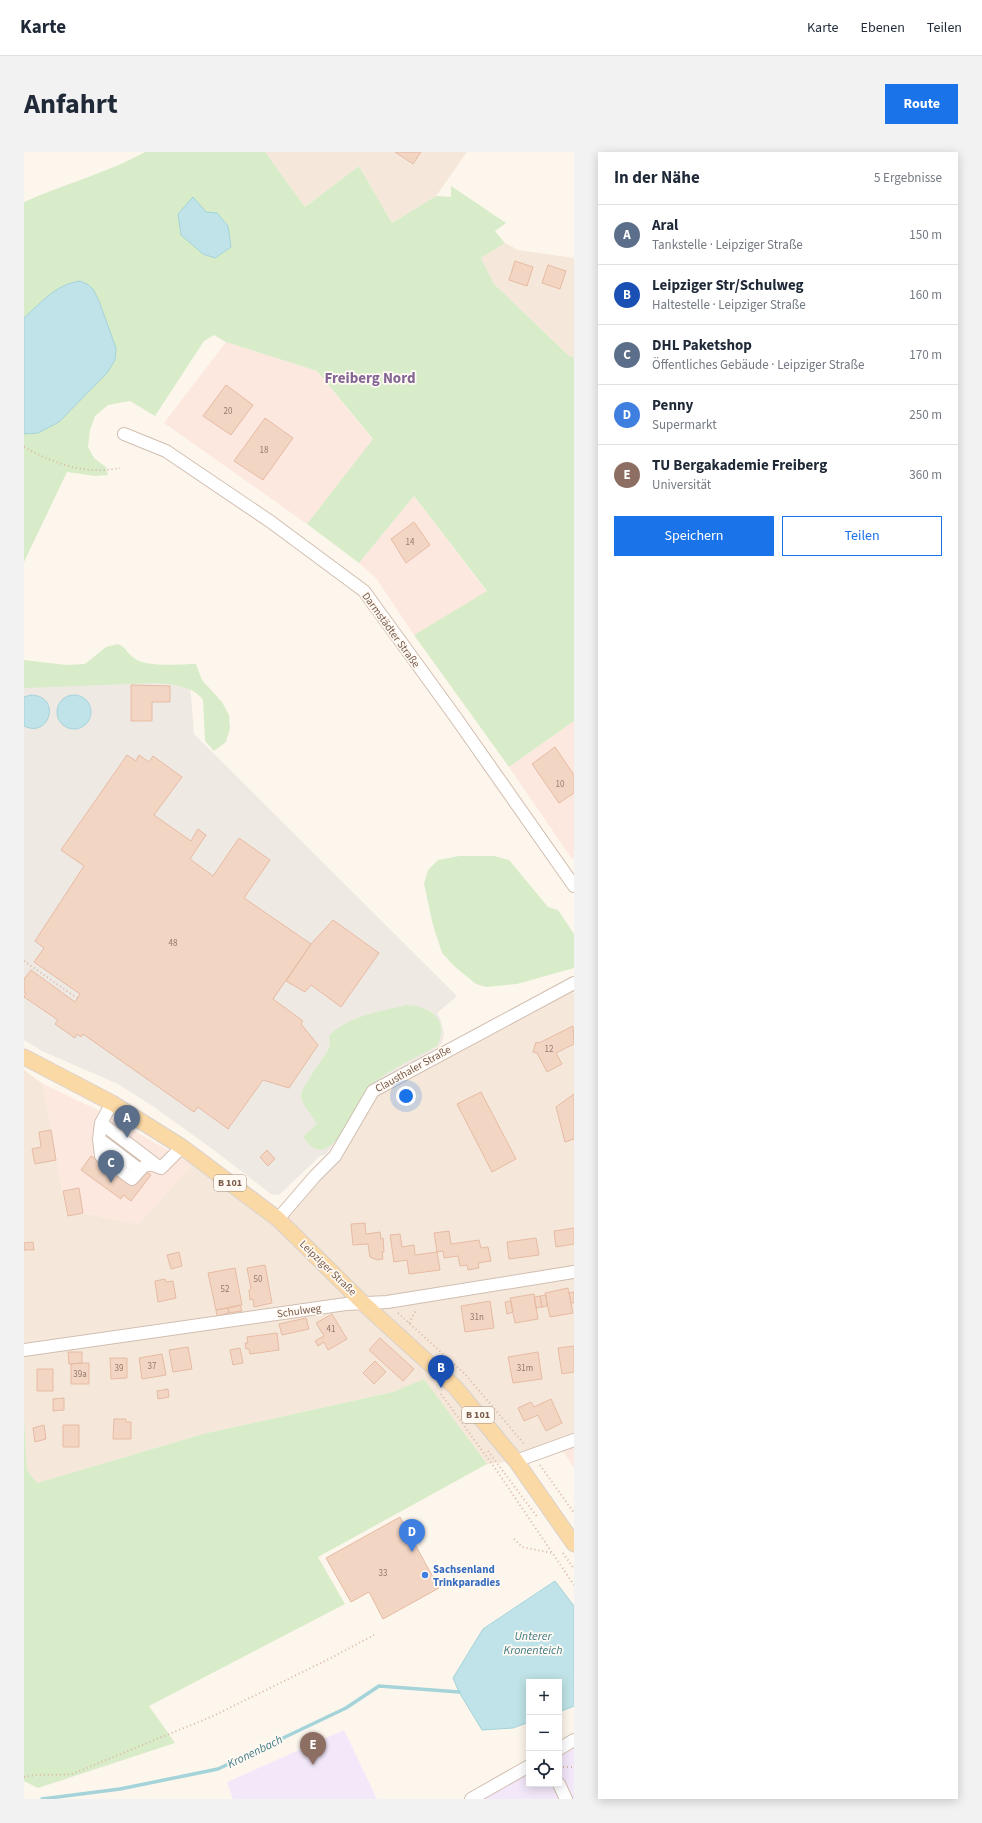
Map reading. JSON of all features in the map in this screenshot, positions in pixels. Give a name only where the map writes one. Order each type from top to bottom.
[{"type":"main road","name":"Leipziger Straße","points":[[24,1057],[112,1103],[182,1147],[278,1219],[364,1304],[447,1379],[516,1461],[568,1548]]},
{"type":"street","name":"Darmstädter Straße","points":[[124,434],[166,452],[271,522],[364,592],[454,715],[573,884]]},
{"type":"street","name":"Clausthaler Straße","points":[[278,1219],[315,1176],[335,1156],[373,1091],[574,983]]},
{"type":"street","points":[[112,1103],[101,1123],[99,1139],[101,1156],[132,1179],[143,1166],[149,1164],[161,1168]]},
{"type":"street","points":[[101,1123],[161,1168]]},
{"type":"street","points":[[161,1168],[182,1147]]},
{"type":"street","name":"Schulweg","points":[[24,1350],[346,1304],[387,1302],[574,1272]]},
{"type":"street","points":[[516,1461],[574,1440]]},
{"type":"street","points":[[562,1747],[574,1740]]},
{"type":"street","points":[[471,1799],[526,1768]]},
{"type":"street","points":[[560,1787],[566,1799]]},
{"type":"path","points":[[24,447],[53,461],[74,468],[97,472],[120,468]]},
{"type":"path","points":[[24,961],[77,998]]},
{"type":"path","points":[[469,1426],[455,1412],[498,1470],[574,1585]]},
{"type":"path","points":[[488,1450],[539,1520]]},
{"type":"path","points":[[514,1540],[522,1547],[552,1553]]},
{"type":"path","points":[[568,1548],[574,1569]]},
{"type":"path","points":[[24,1777],[34,1774],[55,1776],[72,1774],[213,1716],[329,1659],[374,1635]]},
{"type":"path","points":[[562,1767],[574,1767]]},
{"type":"shaded area","points":[[265,152],[467,152],[436,196],[392,223],[359,166],[305,207]]},
{"type":"shaded area","points":[[505,243],[518,250],[574,258],[574,357],[569,356],[494,284],[481,258]]},
{"type":"shaded area","points":[[226,342],[317,371],[373,440],[307,524],[164,423]]},
{"type":"shaded area","points":[[414,496],[487,592],[414,635],[376,578],[359,563]]},
{"type":"shaded area","points":[[24,671],[189,671],[194,734],[457,996],[437,1013],[441,1020],[444,1033],[442,1043],[438,1047],[374,1085],[349,1125],[325,1155],[320,1156],[279,1195],[271,1194],[154,1107],[118,1084],[42,1051],[24,1040]]},
{"type":"shaded area","points":[[574,721],[574,858],[572,859],[509,767]]},
{"type":"shaded area","points":[[574,983],[574,1446],[544,1457],[487,1464],[424,1380],[393,1392],[203,1434],[37,1483],[27,1470],[24,1416],[24,1070],[43,1084],[67,1216],[84,1213],[139,1224],[192,1164],[276,1225],[362,1307],[430,1377],[438,1368],[281,1216],[315,1176],[373,1091]]},
{"type":"shaded area","points":[[43,1084],[100,1111],[192,1164],[139,1224],[85,1213],[67,1216]]},
{"type":"shaded area","points":[[574,1446],[574,1468],[562,1450]]},
{"type":"shaded area","points":[[344,1730],[377,1799],[233,1799],[227,1782]]},
{"type":"shaded area","points":[[574,1749],[574,1799],[481,1799],[526,1775],[526,1787],[562,1787],[562,1755]]},
{"type":"green space","points":[[145,152],[265,152],[305,207],[359,166],[392,223],[436,196],[451,197],[451,186],[506,223],[495,231],[505,243],[481,258],[494,284],[569,356],[574,357],[574,721],[509,767],[414,635],[487,591],[414,496],[359,563],[307,524],[373,439],[317,371],[226,342],[214,335],[204,341],[155,416],[130,401],[108,405],[95,416],[90,430],[88,447],[94,458],[106,467],[108,475],[95,476],[67,472],[24,562],[24,202],[116,166]]},
{"type":"green space","points":[[118,644],[139,661],[164,665],[196,664],[202,680],[222,702],[229,715],[230,728],[226,742],[214,751],[205,741],[203,700],[194,692],[181,687],[155,683],[24,688],[24,660],[66,665],[85,664],[106,647]]},
{"type":"green space","points":[[459,856],[494,856],[509,860],[548,907],[558,910],[574,934],[574,968],[517,984],[486,987],[476,984],[454,966],[442,953],[433,925],[424,884],[428,870],[438,860]]},
{"type":"green space","points":[[407,1005],[424,1008],[436,1016],[440,1022],[441,1029],[437,1046],[384,1075],[376,1081],[363,1095],[350,1120],[333,1144],[324,1149],[314,1148],[303,1137],[317,1124],[303,1103],[301,1096],[303,1088],[330,1047],[329,1036],[346,1023],[365,1015]]},
{"type":"green space","points":[[424,1379],[487,1464],[318,1557],[345,1604],[149,1706],[175,1743],[38,1788],[24,1781],[24,1416],[27,1470],[37,1483],[203,1434],[393,1392]]},
{"type":"water","points":[[193,197],[206,212],[217,213],[228,226],[231,247],[215,258],[203,254],[181,235],[178,214]]},
{"type":"water","points":[[80,281],[93,289],[99,301],[116,348],[115,360],[107,373],[59,422],[38,433],[24,434],[24,318],[56,290],[71,283]]},
{"type":"water","points":[[31,695],[41,697],[47,702],[49,709],[49,716],[46,722],[40,727],[33,728],[24,726],[24,697]]},
{"type":"water","points":[[71,695],[77,695],[86,700],[90,706],[90,718],[86,724],[77,729],[71,729],[62,724],[57,715],[57,709],[62,700]]},
{"type":"water","name":"Unterer Kronenteich","points":[[555,1581],[574,1606],[574,1706],[562,1711],[562,1679],[526,1679],[526,1723],[513,1728],[482,1730],[459,1692],[453,1678],[483,1629]]},
{"type":"building","points":[[395,152],[421,152],[413,164]]},
{"type":"building","points":[[515,261],[533,267],[527,286],[509,280]]},
{"type":"building","points":[[548,265],[566,271],[560,289],[542,283]]},
{"type":"building","points":[[226,385],[253,405],[231,435],[203,416]]},
{"type":"building","points":[[265,418],[293,438],[263,480],[234,461]]},
{"type":"building","points":[[414,522],[430,545],[406,563],[391,539]]},
{"type":"building","points":[[131,685],[170,686],[170,702],[152,702],[152,721],[131,721]]},
{"type":"building","points":[[555,747],[574,775],[574,793],[559,803],[532,764]]},
{"type":"building","points":[[127,755],[136,761],[139,755],[149,762],[153,756],[182,777],[154,815],[191,841],[198,829],[206,835],[190,859],[213,876],[239,838],[270,860],[244,898],[311,944],[273,999],[303,1021],[301,1024],[318,1045],[289,1088],[263,1080],[228,1129],[198,1107],[194,1112],[83,1034],[81,1037],[77,1034],[75,1038],[55,1024],[58,1020],[24,997],[26,993],[24,992],[24,979],[31,970],[75,1002],[80,994],[34,962],[44,948],[35,941],[84,866],[61,850]]},
{"type":"building","points":[[333,920],[379,953],[341,1007],[311,985],[305,992],[286,981],[311,944]]},
{"type":"building","points":[[573,1026],[574,1044],[556,1053],[562,1064],[547,1072],[537,1053],[533,1052],[536,1042],[539,1043]]},
{"type":"building","points":[[481,1092],[516,1159],[492,1172],[457,1104]]},
{"type":"building","points":[[574,1094],[574,1139],[565,1142],[556,1107]]},
{"type":"building","points":[[51,1130],[56,1160],[35,1164],[32,1149],[41,1147],[39,1132]]},
{"type":"building","points":[[267,1150],[275,1159],[268,1166],[260,1157]]},
{"type":"building","points":[[91,1156],[130,1185],[142,1169],[151,1175],[131,1201],[123,1195],[121,1199],[81,1170]]},
{"type":"building","points":[[79,1188],[83,1213],[68,1216],[63,1191]]},
{"type":"building","points":[[365,1223],[366,1234],[380,1232],[381,1239],[383,1238],[383,1259],[377,1260],[370,1257],[368,1244],[353,1245],[351,1224]]},
{"type":"building","points":[[574,1228],[574,1244],[556,1247],[554,1231]]},
{"type":"building","points":[[449,1231],[451,1244],[479,1240],[481,1248],[488,1247],[491,1261],[478,1263],[479,1268],[468,1270],[467,1265],[460,1266],[458,1256],[444,1258],[443,1251],[437,1252],[434,1233]]},
{"type":"building","points":[[400,1234],[402,1247],[414,1245],[415,1255],[437,1252],[440,1270],[409,1274],[407,1260],[394,1262],[390,1235]]},
{"type":"building","points":[[536,1238],[539,1255],[509,1259],[507,1242]]},
{"type":"building","points":[[33,1242],[34,1250],[24,1250],[24,1243]]},
{"type":"building","points":[[179,1252],[182,1266],[171,1269],[167,1255]]},
{"type":"building","points":[[265,1265],[272,1303],[254,1307],[253,1299],[250,1300],[249,1290],[251,1289],[247,1268]]},
{"type":"building","points":[[235,1268],[242,1305],[216,1310],[208,1273]]},
{"type":"building","points":[[165,1279],[166,1282],[173,1281],[176,1298],[158,1302],[155,1281]]},
{"type":"building","points":[[568,1288],[573,1313],[550,1317],[545,1293]]},
{"type":"building","points":[[574,1292],[574,1303],[571,1303],[569,1293]]},
{"type":"building","points":[[534,1294],[538,1319],[515,1323],[510,1298]]},
{"type":"building","points":[[546,1295],[547,1306],[542,1307],[540,1296]]},
{"type":"building","points":[[540,1296],[542,1307],[536,1308],[534,1297]]},
{"type":"building","points":[[490,1301],[494,1328],[465,1332],[461,1306]]},
{"type":"building","points":[[511,1301],[513,1312],[507,1314],[505,1302]]},
{"type":"building","points":[[240,1305],[242,1311],[229,1313],[228,1308]]},
{"type":"building","points":[[228,1308],[229,1313],[217,1316],[216,1310]]},
{"type":"building","points":[[332,1314],[347,1339],[328,1350],[324,1342],[318,1346],[315,1341],[324,1336],[316,1323]]},
{"type":"building","points":[[306,1318],[309,1329],[282,1335],[279,1324]]},
{"type":"building","points":[[277,1333],[279,1350],[250,1354],[249,1349],[246,1349],[245,1343],[248,1343],[247,1337]]},
{"type":"building","points":[[380,1338],[414,1369],[403,1381],[369,1350]]},
{"type":"building","points":[[574,1346],[574,1372],[562,1374],[558,1348]]},
{"type":"building","points":[[188,1347],[192,1369],[173,1372],[169,1350]]},
{"type":"building","points":[[240,1348],[243,1363],[233,1365],[230,1350]]},
{"type":"building","points":[[68,1352],[82,1352],[82,1363],[69,1364]]},
{"type":"building","points":[[538,1352],[542,1379],[513,1383],[508,1357]]},
{"type":"building","points":[[162,1354],[166,1375],[142,1379],[139,1358]]},
{"type":"building","points":[[110,1358],[127,1358],[127,1378],[111,1379]]},
{"type":"building","points":[[375,1361],[386,1372],[374,1384],[363,1373]]},
{"type":"building","points":[[89,1363],[89,1384],[71,1384],[71,1364]]},
{"type":"building","points":[[37,1369],[53,1369],[53,1391],[37,1391]]},
{"type":"building","points":[[168,1389],[169,1397],[158,1399],[157,1391]]},
{"type":"building","points":[[64,1398],[64,1410],[53,1411],[53,1399]]},
{"type":"building","points":[[551,1399],[562,1423],[546,1431],[538,1415],[524,1421],[518,1408],[531,1402],[534,1407]]},
{"type":"building","points":[[114,1419],[126,1419],[126,1422],[131,1422],[131,1439],[113,1439]]},
{"type":"building","points":[[44,1425],[46,1439],[35,1442],[33,1428]]},
{"type":"building","points":[[63,1425],[79,1425],[79,1447],[63,1447]]},
{"type":"building","points":[[400,1517],[439,1588],[383,1619],[369,1592],[351,1602],[326,1558]]},
{"type":"waterway","name":"Kronenbach","points":[[42,1799],[120,1789],[218,1769],[346,1708],[379,1686],[459,1692]]},
{"type":"place","name":"Aral","points":[[127,1138]]},
{"type":"place","name":"DHL Paketshop","points":[[111,1183]]},
{"type":"place","name":"Leipziger Str/Schulweg","points":[[441,1388]]},
{"type":"place","name":"Penny","points":[[412,1552]]},
{"type":"place","name":"Sachsenland Trinkparadies","points":[[425,1575]]},
{"type":"place","name":"TU Bergakademie Freiberg","points":[[313,1765]]},
{"type":"district","name":"Freiberg Nord","points":[[370,378]]}]
